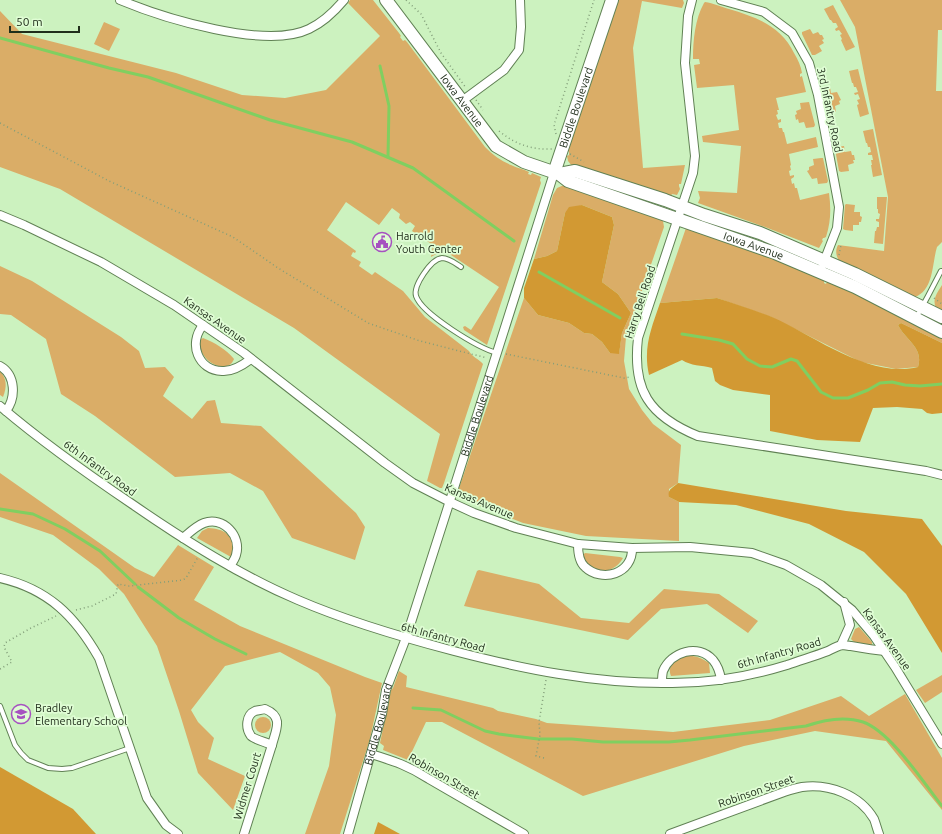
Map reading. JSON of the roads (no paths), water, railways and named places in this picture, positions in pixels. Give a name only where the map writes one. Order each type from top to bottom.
[{"type":"street","points":[[120,0],[174,20],[208,28],[261,36],[289,35],[308,30],[325,20],[344,0]]},
{"type":"street","name":"Iowa Avenue","points":[[386,0],[496,146],[524,162],[556,173],[568,181],[678,220],[775,253],[822,266],[922,307],[942,317]]},
{"type":"street","points":[[462,101],[504,70],[519,50],[521,27],[520,0]]},
{"type":"street","name":"Biddle Boulevard","points":[[348,834],[382,714],[386,690],[406,638],[612,0]]},
{"type":"street","name":"Harry Bell Road","points":[[692,0],[688,16],[685,63],[695,156],[693,173],[638,338],[636,356],[638,375],[644,393],[666,420],[679,428],[698,436],[926,471],[942,475]]},
{"type":"street","name":"3rd Infantry Road","points":[[721,0],[764,12],[792,33],[809,63],[818,95],[839,208],[837,228],[822,266]]},
{"type":"street","name":"Iowa Avenue","points":[[556,173],[574,172],[760,233],[822,266],[854,287],[942,332]]},
{"type":"street","name":"Kansas Avenue","points":[[0,216],[24,225],[101,262],[174,305],[251,359],[413,483],[474,513],[516,528],[578,544],[632,548],[690,547],[752,553],[786,565],[821,585],[844,602],[852,610],[885,651],[942,744]]},
{"type":"street","points":[[203,325],[198,332],[195,342],[196,350],[200,359],[206,366],[224,372],[237,368],[251,359]]},
{"type":"street","name":"6th Infantry Road","points":[[0,366],[10,376],[13,387],[10,405],[3,409],[87,474],[183,538],[253,580],[347,620],[505,665],[567,676],[619,681],[690,683],[721,680],[784,666],[841,645]]},
{"type":"street","points":[[183,538],[204,523],[214,522],[225,525],[233,532],[237,544],[236,556],[230,566]]},
{"type":"street","points":[[578,544],[580,560],[585,567],[594,573],[608,575],[618,573],[629,564],[632,555],[632,548]]},
{"type":"street","points":[[0,578],[20,583],[41,593],[58,606],[87,638],[99,658],[147,798],[166,824],[178,834]]},
{"type":"street","points":[[844,602],[850,625],[841,645],[885,651]]},
{"type":"street","points":[[662,683],[663,672],[668,661],[678,654],[690,650],[702,652],[712,658],[719,669],[721,680]]},
{"type":"street","name":"Widmer Court","points":[[244,834],[272,745],[278,723],[272,712],[265,709],[256,710],[250,714],[247,722],[247,730],[252,737],[272,745]]},
{"type":"street","name":"Robinson Street","points":[[371,754],[398,762],[414,769],[524,834]]},
{"type":"street","name":"Robinson Street","points":[[670,834],[784,792],[802,787],[820,786],[834,789],[860,802],[874,820],[878,834]]},
{"type":"lane","points":[[461,267],[447,258],[440,258],[433,262],[416,286],[416,294],[420,304],[456,332],[497,356]]},
{"type":"lane","points":[[916,318],[940,271],[942,272]]},
{"type":"lane","points":[[0,706],[15,745],[18,749],[28,760],[48,768],[72,768],[130,748]]},
{"type":"waterway","points":[[0,38],[109,68],[148,77],[270,120],[352,142],[413,168],[514,241]]},
{"type":"waterway","points":[[380,66],[389,106],[388,157]]},
{"type":"waterway","points":[[539,272],[620,318]]},
{"type":"waterway","points":[[682,334],[719,340],[733,344],[747,359],[760,366],[772,367],[791,359],[797,361],[821,392],[833,398],[848,398],[868,390],[880,383],[892,382],[920,386],[942,384]]},
{"type":"waterway","points":[[0,509],[33,514],[65,529],[100,551],[135,584]]},
{"type":"waterway","points":[[138,587],[179,618],[215,639],[246,654]]},
{"type":"waterway","points":[[413,708],[441,710],[485,731],[538,739]]},
{"type":"waterway","points":[[540,739],[572,739],[603,742],[669,742],[806,726],[820,722],[842,719],[856,720],[874,727],[884,736],[906,759],[942,806]]},
{"type":"place","name":"Harrold Youth Center","points":[[382,242]]},
{"type":"place","name":"Bradley Elementary School","points":[[21,714]]}]
